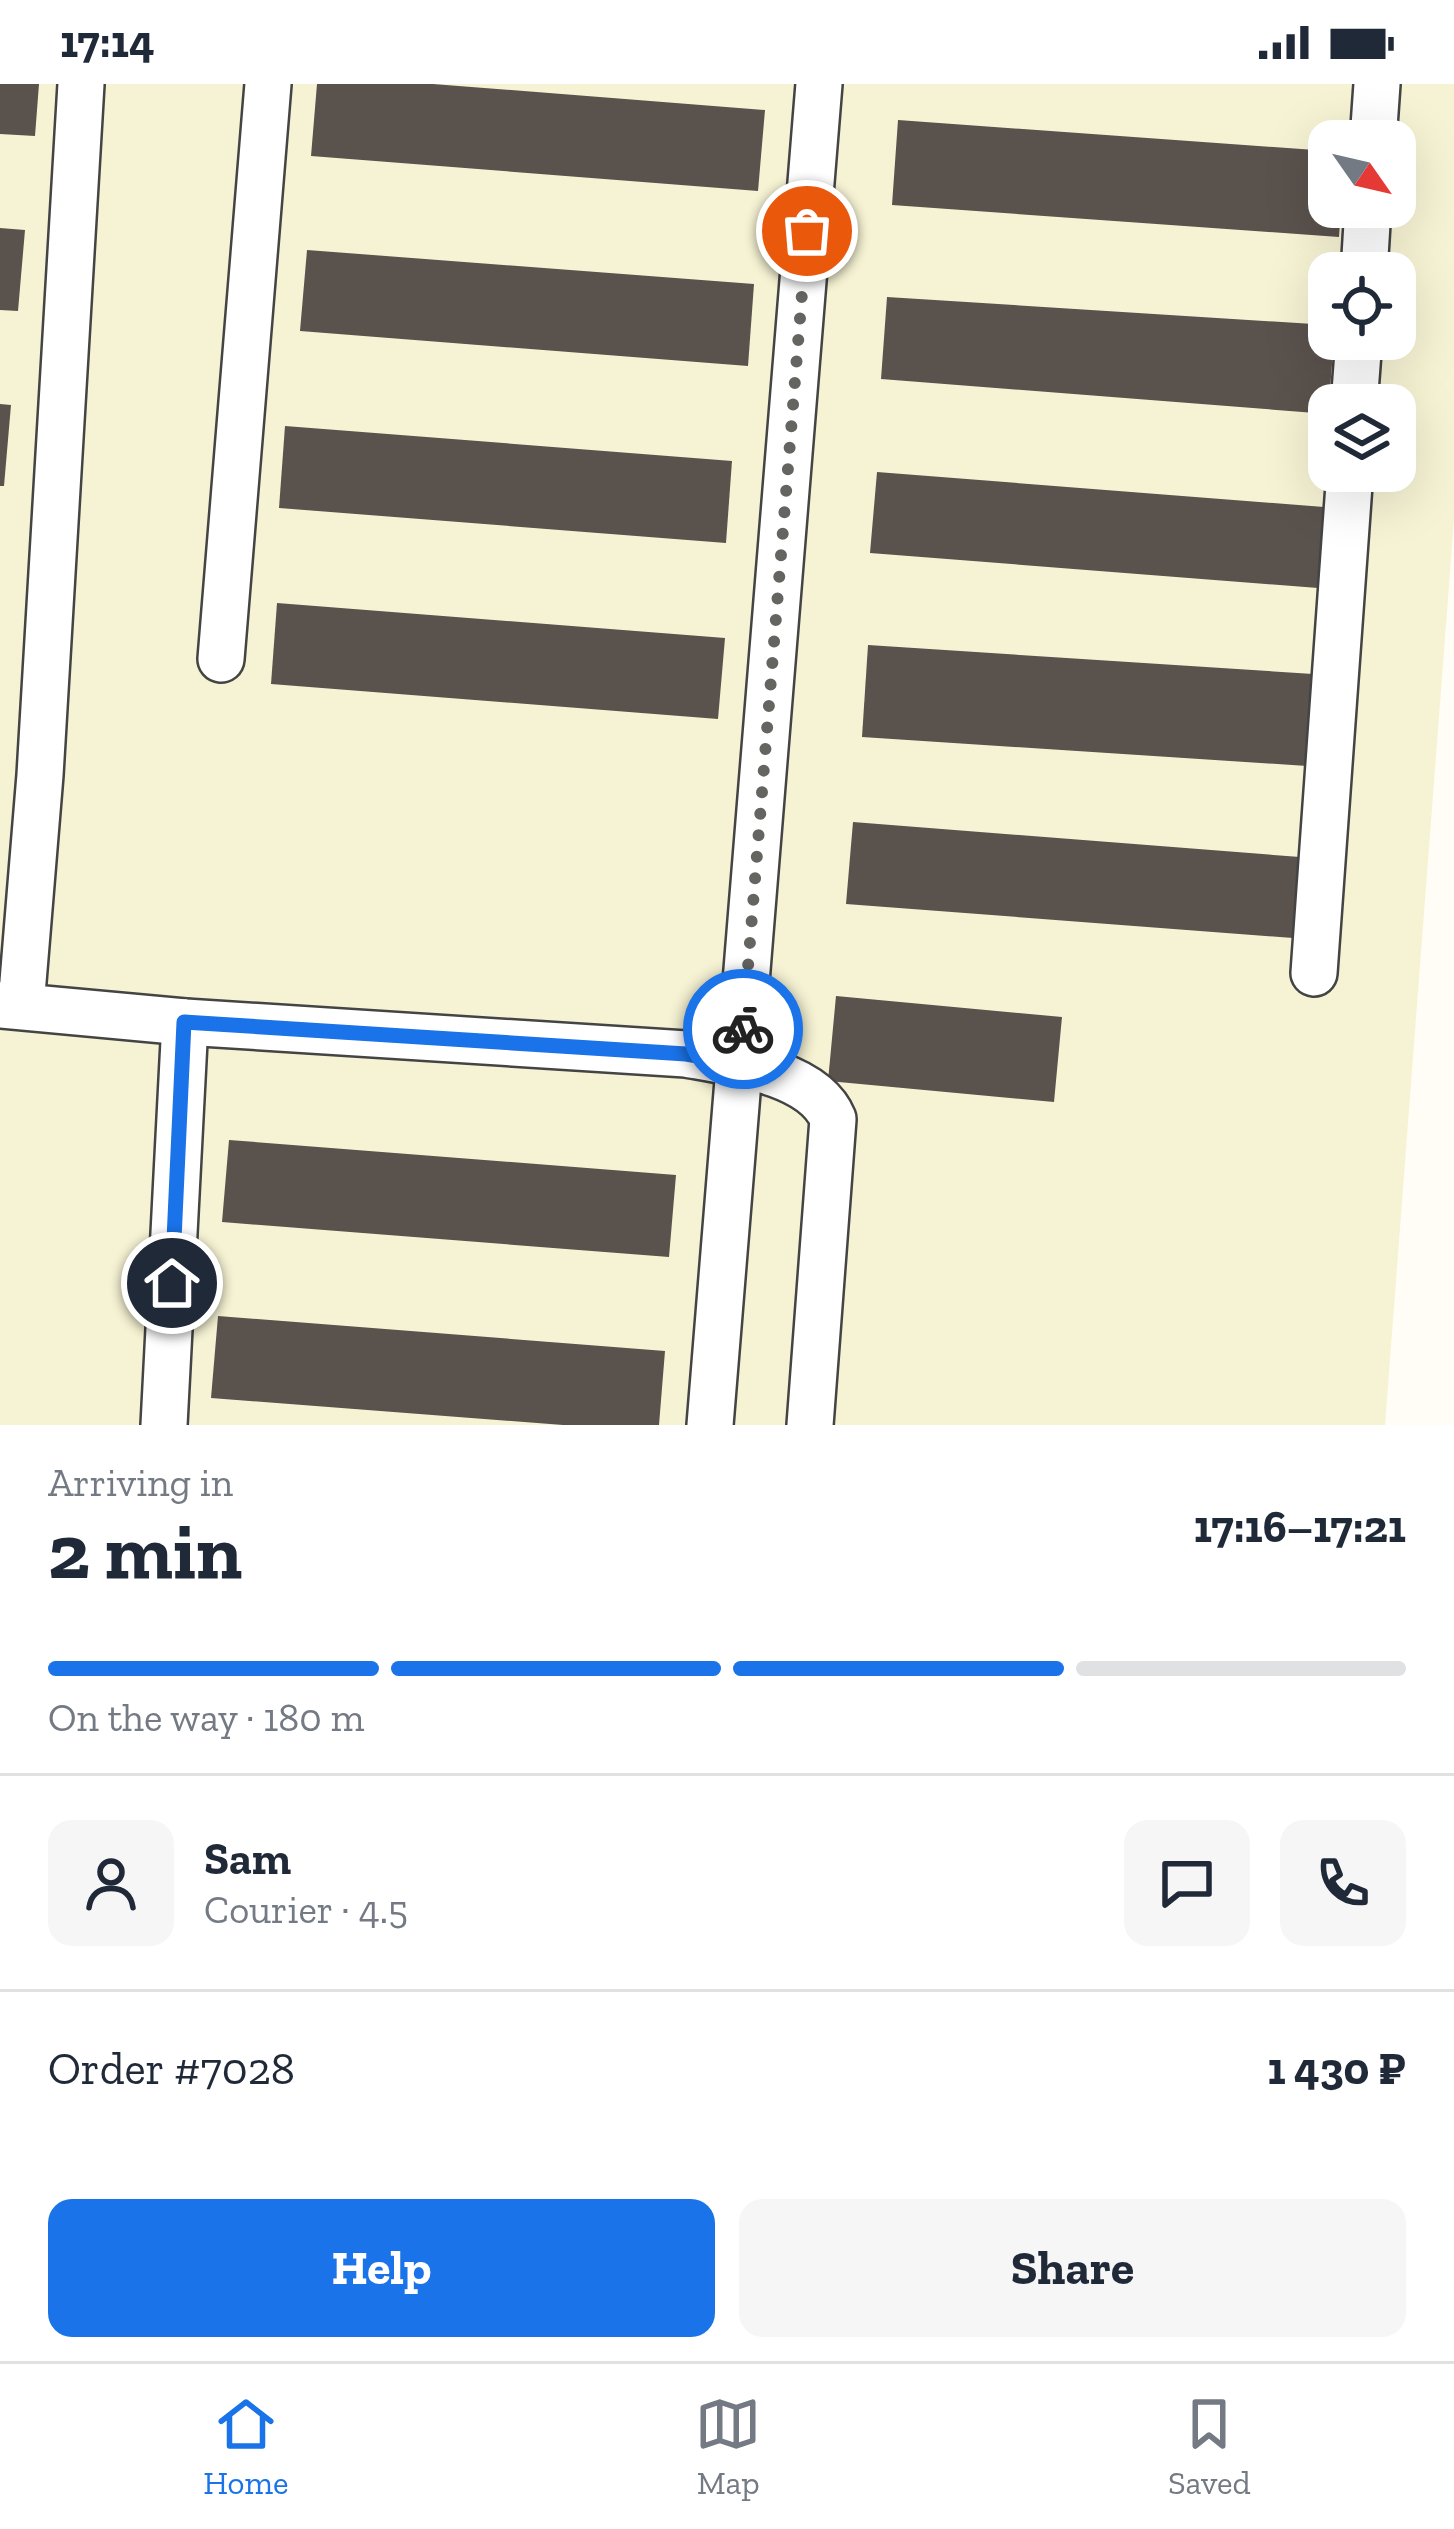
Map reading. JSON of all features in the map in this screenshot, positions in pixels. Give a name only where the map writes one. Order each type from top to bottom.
[{"type":"lane","points":[[81,84],[40,776],[11,1005],[184,1022],[662,1053],[740,1063],[807,1089],[826,1102],[833,1119],[809,1425]]},
{"type":"lane","points":[[221,659],[268,84]]},
{"type":"lane","points":[[710,1425],[819,84]]},
{"type":"lane","points":[[1374,120],[1377,84]]},
{"type":"lane","points":[[1314,973],[1348,492]]},
{"type":"lane","points":[[164,1425],[184,1022]]},
{"type":"shaded area","points":[[0,84],[1454,84],[1454,520],[1385,1425],[0,1425]]},
{"type":"building","points":[[0,84],[39,84],[35,136],[0,134]]},
{"type":"building","points":[[317,84],[433,84],[765,110],[758,191],[311,156]]},
{"type":"building","points":[[898,120],[1308,149],[1308,228],[1340,228],[1339,237],[892,205]]},
{"type":"building","points":[[0,228],[25,230],[18,311],[0,310]]},
{"type":"building","points":[[307,250],[754,284],[748,366],[300,331]]},
{"type":"building","points":[[887,297],[1308,324],[1308,360],[1332,360],[1330,384],[1308,384],[1308,412],[881,379]]},
{"type":"building","points":[[0,404],[11,405],[4,486],[0,486]]},
{"type":"building","points":[[285,426],[732,461],[726,543],[279,508]]},
{"type":"building","points":[[877,472],[1324,507],[1318,588],[870,553]]},
{"type":"building","points":[[277,603],[725,638],[718,719],[271,684]]},
{"type":"building","points":[[868,645],[1313,674],[1307,766],[862,737]]},
{"type":"building","points":[[853,822],[1300,857],[1293,938],[846,904]]},
{"type":"building","points":[[836,996],[1062,1017],[1054,1102],[828,1081]]},
{"type":"building","points":[[229,1140],[676,1175],[669,1257],[222,1222]]},
{"type":"building","points":[[218,1316],[665,1351],[659,1425],[563,1425],[211,1398]]},
{"type":"way so far","points":[[743,1029],[807,231]]},
{"type":"route","points":[[172,1283],[184,1022],[686,1054],[740,1063],[743,1029]]}]
